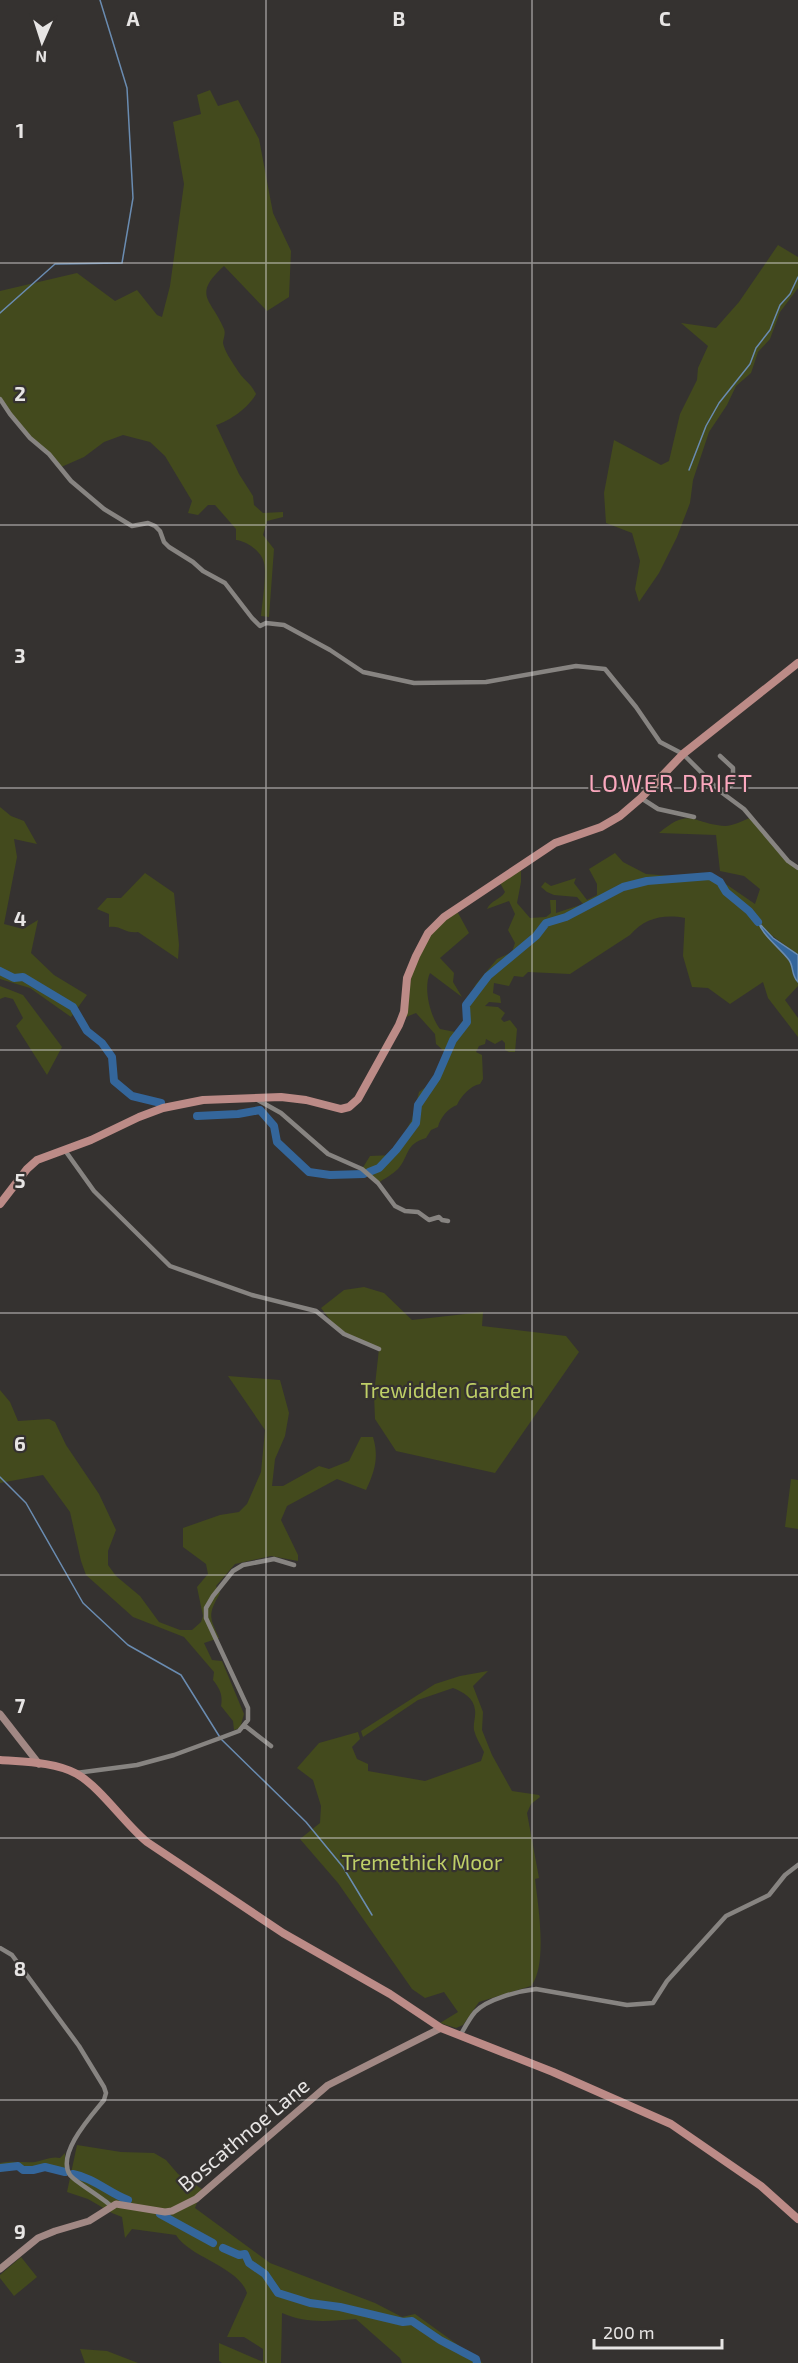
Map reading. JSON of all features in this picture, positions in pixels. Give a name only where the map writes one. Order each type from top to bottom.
[{"type":"main road","points":[[0,1204],[27,1169],[38,1160],[91,1140],[163,1108],[203,1100],[281,1097],[306,1100],[341,1109],[349,1107],[358,1099],[399,1025],[404,1012],[407,978],[428,933],[444,917],[541,852],[569,837],[601,827],[620,816],[641,798],[682,754],[798,663]]},
{"type":"main road","points":[[0,1760],[39,1764],[75,1773],[93,1786],[131,1828],[162,1853],[308,1949],[390,1994],[441,2028],[553,2072],[671,2124],[760,2186],[798,2219]]},
{"type":"street","points":[[0,399],[30,438],[49,454],[65,475],[84,492],[104,509],[132,526],[148,523],[155,526],[169,547],[194,562],[203,571],[225,583],[260,626],[266,623],[284,625],[330,650],[363,672],[414,683],[486,682],[576,666],[602,668],[636,707],[660,742],[682,754],[721,792],[752,817],[788,861],[798,868]]},
{"type":"street","points":[[720,756],[733,768],[733,784],[721,792]]},
{"type":"street","points":[[641,798],[658,809],[694,817]]},
{"type":"street","points":[[256,1099],[281,1113],[328,1154],[362,1169],[378,1183],[395,1206],[405,1211],[418,1212],[429,1220],[439,1217],[448,1221]]},
{"type":"street","points":[[64,1149],[94,1191],[170,1266],[252,1295],[316,1311],[344,1334],[379,1349]]},
{"type":"street","points":[[75,1773],[137,1765],[174,1755],[239,1731],[248,1720],[248,1708],[206,1618],[206,1608],[234,1571],[243,1565],[274,1559],[294,1565]]},
{"type":"street","points":[[0,1714],[39,1764]]},
{"type":"street","points":[[244,1725],[271,1746]]},
{"type":"street","points":[[459,2036],[476,2012],[486,2004],[521,1991],[536,1989],[627,2005],[653,2003],[667,1981],[726,1916],[769,1895],[785,1875],[798,1865]]},
{"type":"street","points":[[0,1948],[12,1955],[79,2046],[104,2087],[106,2093],[104,2100],[71,2146],[67,2156],[67,2167],[70,2176],[100,2195],[111,2206],[89,2221],[38,2238],[0,2269]]},
{"type":"street","name":"Boscathnoe Lane","points":[[111,2206],[125,2205],[165,2212],[196,2199],[328,2085],[441,2028]]},
{"type":"green space","points":[[210,90],[218,106],[238,100],[259,139],[273,213],[291,251],[289,297],[267,311],[224,266],[208,284],[206,291],[207,298],[224,329],[223,343],[226,352],[238,372],[256,394],[239,413],[216,425],[239,474],[253,496],[254,505],[263,513],[283,512],[283,517],[267,521],[263,535],[274,549],[269,617],[261,616],[265,574],[260,554],[244,542],[236,540],[236,529],[215,505],[208,505],[198,515],[188,513],[192,501],[165,456],[150,442],[123,435],[104,442],[84,457],[59,468],[49,454],[30,438],[0,399],[0,291],[77,273],[115,301],[137,290],[157,315],[162,317],[170,286],[184,184],[173,122],[201,114],[197,95]]},
{"type":"green space","points":[[778,245],[798,257],[798,288],[780,312],[770,339],[758,352],[751,373],[736,386],[727,405],[709,432],[693,480],[690,503],[677,537],[659,573],[639,602],[635,589],[640,561],[632,533],[606,523],[604,493],[614,440],[661,465],[669,461],[680,414],[697,380],[698,368],[708,346],[681,323],[716,328],[739,302]]},
{"type":"green space","points":[[0,807],[11,816],[24,821],[37,844],[14,839],[17,857],[4,924],[23,929],[38,920],[31,953],[54,975],[87,995],[71,1017],[30,988],[0,979]]},
{"type":"green space","points":[[752,817],[768,838],[798,868],[798,955],[762,928],[790,962],[798,982],[798,986],[785,1000],[798,1018],[798,1037],[768,998],[763,982],[730,1004],[708,988],[692,987],[683,956],[685,918],[662,917],[648,921],[570,974],[528,972],[523,977],[514,976],[509,986],[494,983],[493,993],[500,996],[501,1003],[489,1002],[485,1006],[498,1007],[505,1013],[501,1019],[504,1022],[510,1020],[517,1029],[515,1052],[505,1050],[505,1043],[502,1040],[495,1044],[486,1039],[485,1044],[479,1046],[476,1052],[482,1055],[483,1079],[480,1084],[466,1092],[457,1105],[445,1114],[438,1127],[431,1130],[426,1138],[414,1143],[394,1173],[378,1183],[362,1169],[370,1156],[393,1155],[412,1119],[419,1092],[433,1080],[441,1063],[444,1051],[436,1044],[435,1034],[416,1013],[406,1017],[410,985],[418,958],[424,945],[443,922],[457,911],[469,933],[440,958],[454,973],[453,982],[462,997],[430,973],[427,986],[427,994],[436,1023],[440,1029],[455,1032],[464,1019],[466,1004],[476,984],[497,959],[512,952],[515,943],[508,930],[515,914],[509,901],[487,909],[505,892],[499,881],[521,866],[517,903],[530,918],[546,917],[551,913],[550,900],[556,900],[556,913],[583,904],[577,897],[554,895],[547,892],[541,887],[545,882],[551,886],[576,878],[574,883],[587,900],[597,895],[597,884],[589,869],[615,853],[623,862],[646,874],[720,880],[755,904],[760,889],[744,876],[720,871],[716,835],[659,833],[685,818],[725,826]]},
{"type":"green space","points":[[145,873],[174,893],[179,945],[178,959],[138,932],[109,927],[109,914],[97,909],[107,898],[121,898]]},
{"type":"green space","points":[[0,986],[23,995],[62,1047],[47,1075],[16,1026],[23,1018],[13,999],[5,997],[0,999]]},
{"type":"green space","name":"Trewidden Garden","points":[[364,1287],[384,1293],[412,1320],[483,1312],[482,1326],[566,1336],[579,1352],[495,1473],[396,1451],[375,1419],[374,1394],[379,1349],[338,1330],[321,1308],[344,1290]]},
{"type":"green space","points":[[228,1376],[280,1380],[289,1413],[285,1436],[275,1459],[272,1486],[283,1486],[319,1466],[329,1469],[349,1461],[361,1437],[373,1437],[376,1451],[374,1470],[366,1490],[337,1479],[287,1506],[281,1520],[298,1555],[298,1561],[271,1556],[235,1564],[216,1586],[220,1593],[211,1616],[219,1638],[204,1643],[212,1660],[222,1661],[244,1714],[240,1728],[234,1730],[233,1721],[221,1706],[220,1692],[213,1680],[214,1672],[184,1637],[133,1617],[86,1575],[70,1512],[43,1475],[0,1483],[0,1390],[10,1402],[18,1421],[49,1419],[55,1422],[66,1445],[99,1494],[116,1530],[108,1551],[108,1565],[116,1576],[140,1596],[159,1622],[180,1630],[192,1630],[201,1622],[203,1616],[197,1587],[208,1574],[206,1564],[183,1547],[183,1528],[220,1515],[239,1512],[247,1504],[261,1472],[265,1430]]},
{"type":"green space","points":[[791,1479],[798,1480],[798,1529],[785,1527]]},
{"type":"green space","name":"Tremethick Moor","points":[[488,1671],[473,1686],[483,1712],[482,1730],[492,1755],[512,1791],[540,1797],[531,1804],[527,1813],[539,1878],[535,1879],[541,1950],[536,1976],[531,1986],[479,2002],[463,2025],[456,2028],[440,2023],[458,2012],[444,1992],[425,1998],[412,1989],[338,1883],[300,1839],[320,1823],[321,1806],[313,1780],[297,1768],[319,1743],[358,1732],[360,1739],[352,1747],[357,1759],[368,1764],[368,1771],[425,1781],[481,1761],[484,1752],[474,1730],[473,1702],[461,1691],[453,1688],[418,1700],[363,1737],[361,1731],[435,1684],[460,1676]]},
{"type":"green space","points":[[77,2145],[121,2152],[154,2153],[166,2160],[178,2174],[202,2189],[195,2208],[270,2263],[375,2303],[402,2317],[415,2314],[483,2363],[402,2363],[400,2358],[356,2319],[309,2320],[282,2313],[281,2363],[222,2363],[219,2361],[219,2343],[263,2362],[263,2349],[244,2337],[227,2337],[247,2293],[242,2284],[224,2269],[191,2250],[176,2235],[132,2229],[125,2238],[122,2217],[88,2199],[67,2192]]},
{"type":"green space","points":[[65,2153],[66,2175],[47,2170],[28,2174],[15,2169],[0,2172],[0,2163],[35,2162],[60,2158]]},
{"type":"green space","points":[[21,2257],[37,2277],[14,2296],[0,2275]]},
{"type":"green space","points":[[80,2349],[107,2351],[138,2363],[85,2363]]},
{"type":"water","points":[[758,922],[773,938],[798,955],[798,982],[794,977],[789,960]]},
{"type":"waterway","points":[[0,313],[55,264],[122,263],[133,198],[127,88],[100,0]]},
{"type":"waterway","points":[[689,470],[706,426],[719,403],[750,364],[756,348],[770,330],[780,305],[790,294],[798,277]]},
{"type":"waterway","points":[[369,1172],[379,1168],[416,1123],[418,1105],[437,1077],[453,1040],[467,1022],[466,1005],[488,976],[536,936],[546,923],[566,917],[623,887],[647,881],[710,876],[720,882],[726,892],[749,911],[758,922]]},
{"type":"waterway","points":[[0,971],[14,978],[23,977],[73,1007],[87,1031],[102,1043],[112,1057],[114,1081],[132,1096],[161,1103]]},
{"type":"waterway","points":[[197,1116],[238,1114],[260,1110],[274,1126],[277,1142],[309,1172],[330,1175],[364,1174]]},
{"type":"waterway","points":[[0,1477],[26,1503],[83,1603],[128,1645],[181,1675],[221,1739],[306,1822],[343,1867],[372,1915]]},
{"type":"waterway","points":[[0,2168],[18,2166],[23,2170],[33,2170],[45,2167],[65,2172]]},
{"type":"waterway","points":[[73,2174],[88,2179],[128,2200]]},
{"type":"waterway","points":[[160,2214],[213,2243]]},
{"type":"waterway","points":[[223,2248],[239,2255],[245,2254],[249,2263],[265,2274],[278,2293],[310,2303],[340,2307],[403,2322],[412,2321],[440,2340],[476,2359],[477,2363]]},
{"type":"district","name":"LOWER DRIFT","points":[[671,782]]}]
